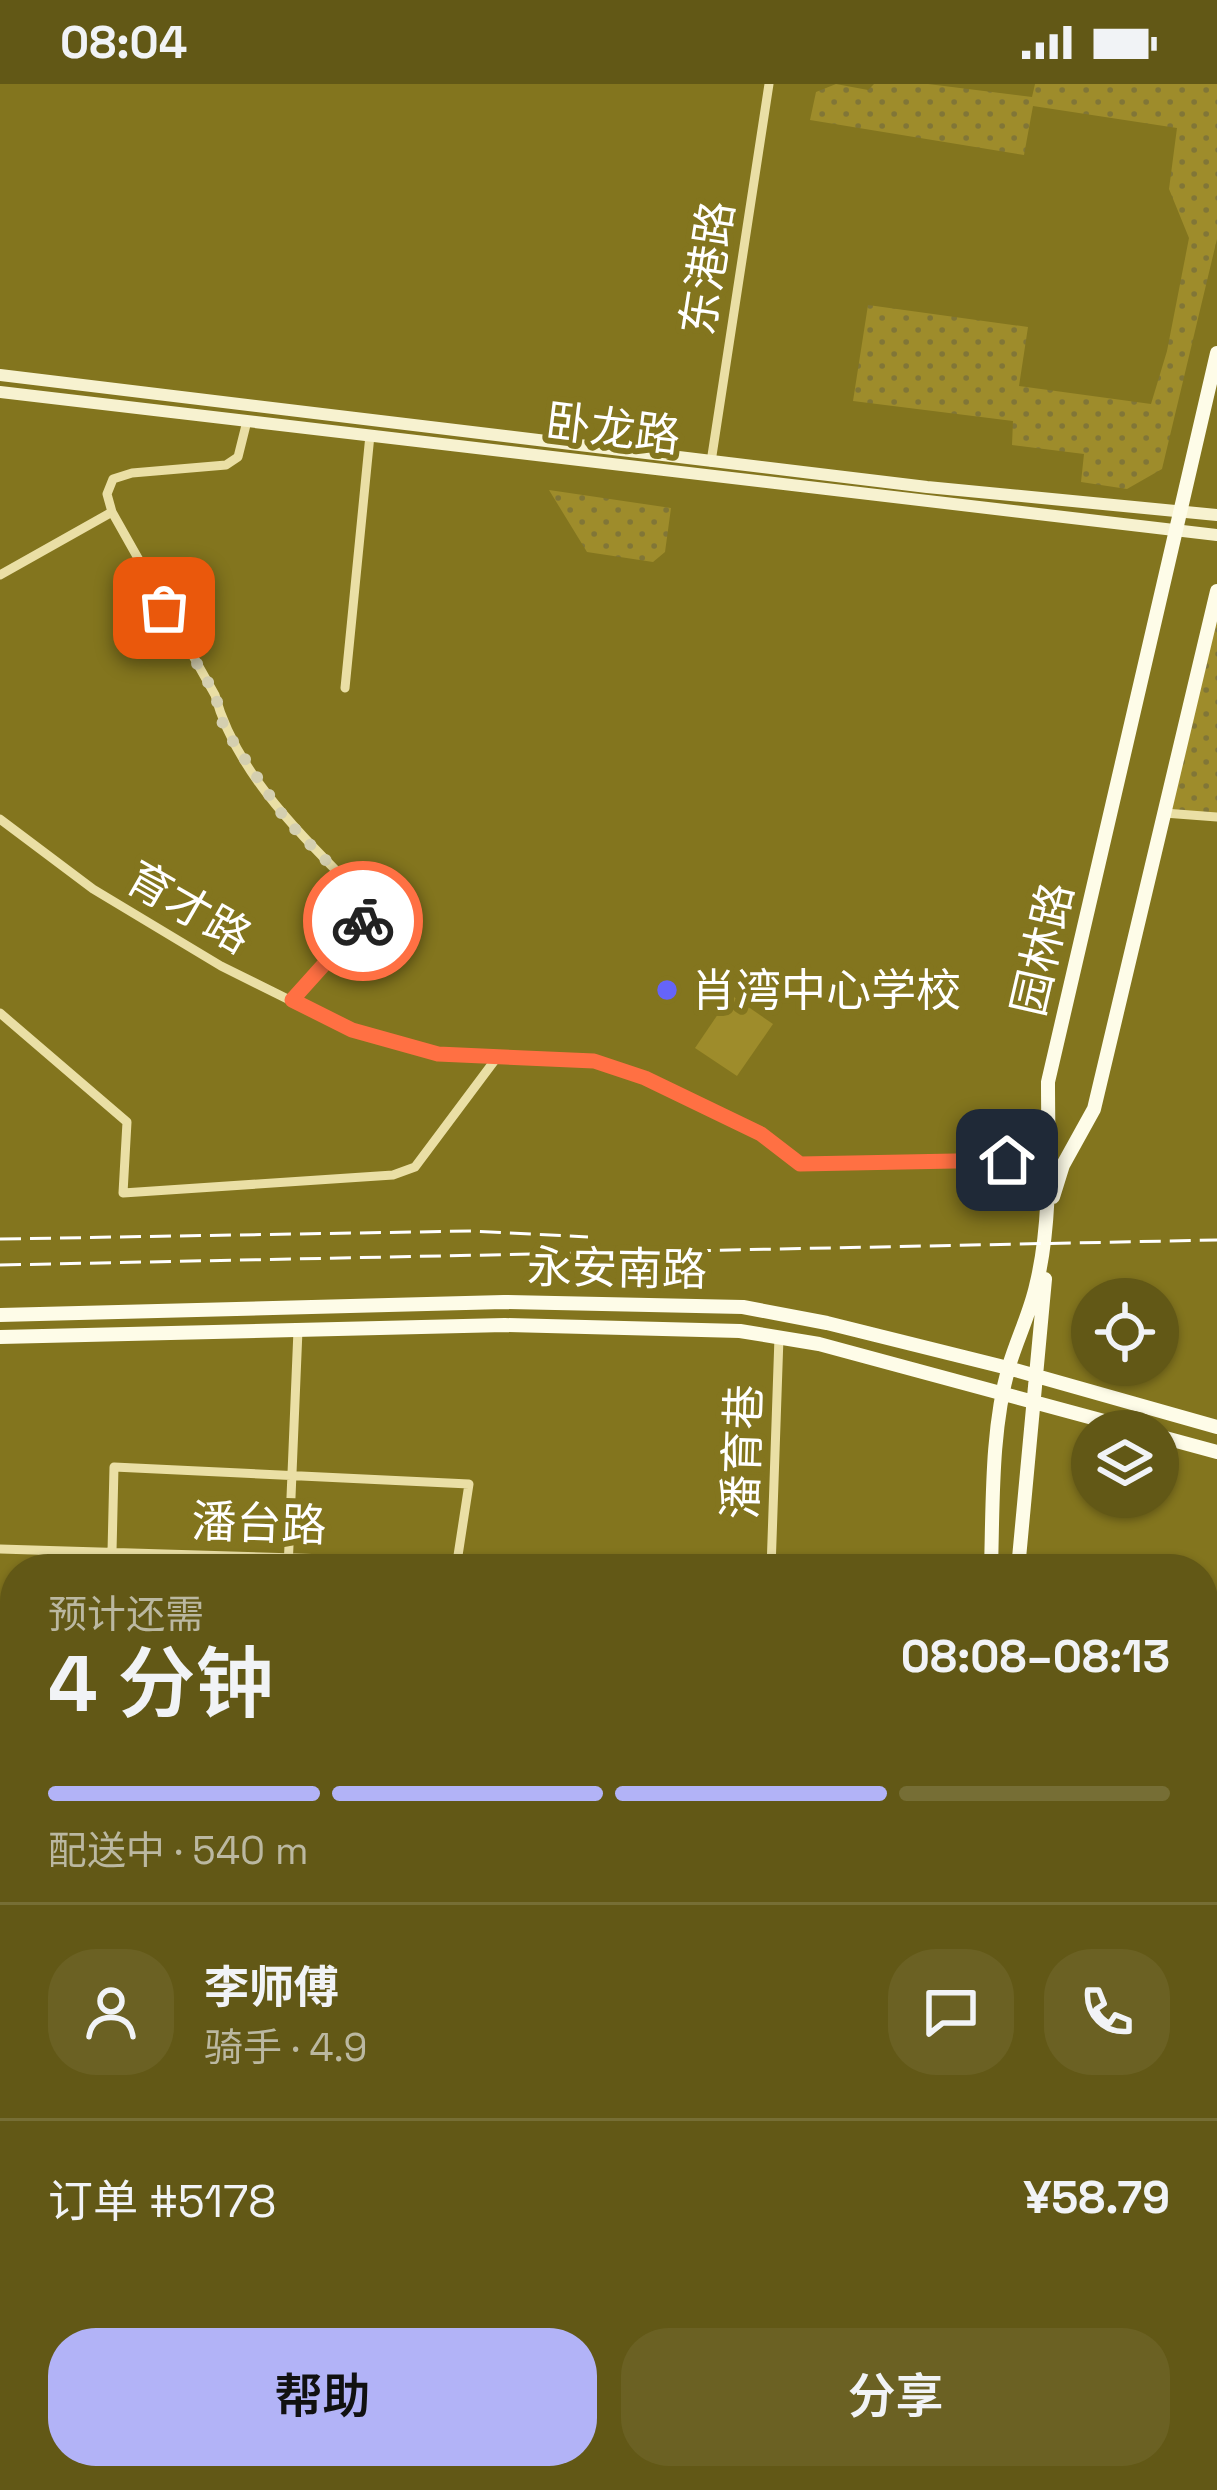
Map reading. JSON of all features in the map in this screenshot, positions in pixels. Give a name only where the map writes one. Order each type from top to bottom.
[{"type":"main road","name":"园林路","points":[[992,1554],[996,1448],[1008,1368],[1037,1285],[1048,1160],[1048,1082],[1217,352]]},
{"type":"main road","name":"卧龙路","points":[[0,375],[711,462],[1217,514]]},
{"type":"main road","name":"卧龙路","points":[[0,392],[1217,535]]},
{"type":"main road","name":"园林路","points":[[1019,1554],[1054,1190],[1094,1108],[1217,591]]},
{"type":"main road","name":"永安南路","points":[[0,1315],[504,1302],[743,1307],[827,1322],[1217,1427]]},
{"type":"main road","name":"永安南路","points":[[0,1337],[505,1325],[740,1331],[819,1344],[1071,1412]]},
{"type":"main road","points":[[1179,1442],[1217,1452]]},
{"type":"street","name":"东港路","points":[[711,462],[770,84]]},
{"type":"street","points":[[247,421],[238,457],[226,465],[132,473],[113,479],[107,494],[112,512],[215,694],[224,728],[286,820],[364,899],[377,905],[292,1000]]},
{"type":"street","points":[[345,688],[370,435]]},
{"type":"street","points":[[0,575],[112,512]]},
{"type":"street","points":[[1164,813],[1217,817]]},
{"type":"street","name":"育才路","points":[[0,819],[93,889],[221,966],[352,1030],[438,1054],[594,1061],[645,1078],[761,1134],[800,1164],[1048,1160]]},
{"type":"street","points":[[0,1013],[127,1122],[123,1193],[393,1174],[415,1166],[498,1056]]},
{"type":"street","points":[[288,1554],[298,1330]]},
{"type":"street","name":"潘育巷","points":[[772,1554],[779,1337]]},
{"type":"street","points":[[112,1552],[114,1467],[469,1484],[458,1554]]},
{"type":"street","name":"潘台路","points":[[0,1549],[144,1554]]},
{"type":"shaded area","points":[[836,84],[868,90],[874,84],[928,84],[1032,97],[1035,84],[1217,84],[1217,239],[1162,469],[1127,489],[1081,482],[1084,454],[1012,445],[1013,421],[853,401],[868,305],[1028,327],[1019,386],[1151,404],[1167,351],[1189,238],[1169,189],[1177,128],[1033,106],[1024,155],[810,120],[816,92]]},
{"type":"shaded area","points":[[549,490],[671,508],[665,552],[653,562],[587,552]]},
{"type":"shaded area","points":[[1217,591],[1217,817],[1164,813]]},
{"type":"shaded area","points":[[731,995],[773,1024],[737,1076],[695,1048]]},
{"type":"railway","points":[[0,1239],[472,1231],[588,1237]]},
{"type":"railway","points":[[0,1265],[1217,1240]]},
{"type":"way so far","points":[[164,608],[215,694],[224,728],[286,820],[364,899],[377,905],[363,921]]},
{"type":"place","name":"肖湾中心学校","points":[[667,990]]},
{"type":"route","points":[[363,921],[292,1000],[352,1030],[438,1054],[594,1061],[645,1078],[761,1134],[800,1164],[1007,1160]]}]
